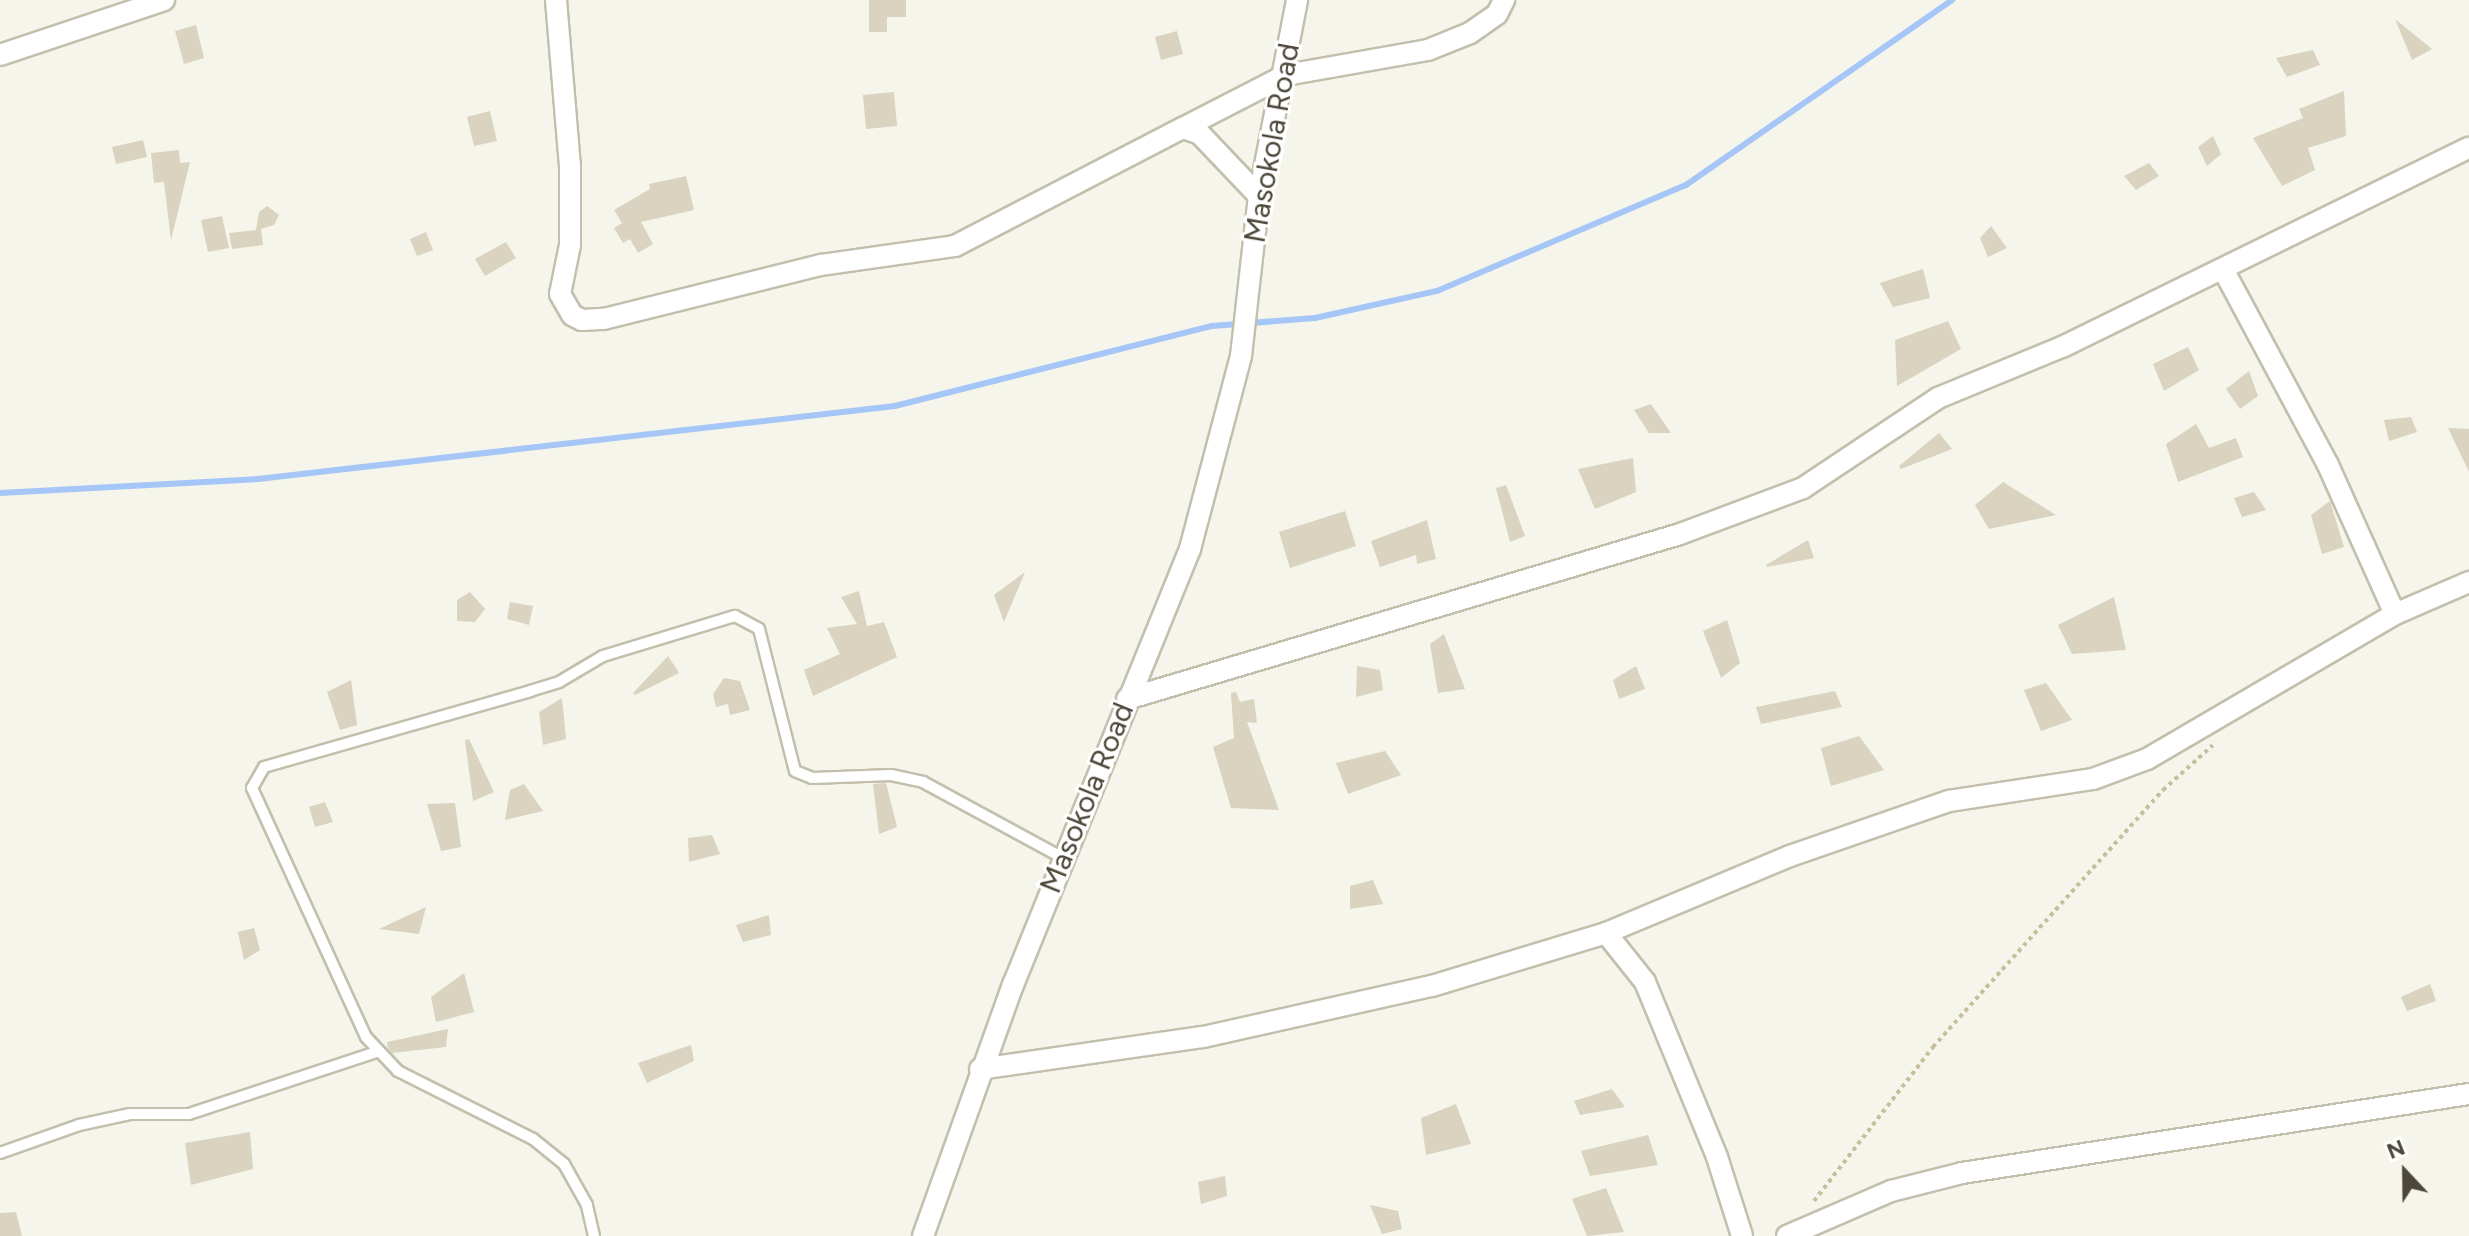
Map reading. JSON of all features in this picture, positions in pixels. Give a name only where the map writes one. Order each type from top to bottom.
[{"type":"street","points":[[0,55],[164,0]]},
{"type":"street","points":[[556,0],[570,181],[570,245],[560,294],[572,315],[582,320],[604,319],[821,265],[955,246],[1286,75],[1428,50],[1470,33],[1497,14],[1504,0]]},
{"type":"street","name":"Masokola Road","points":[[923,1236],[980,1069],[1190,549],[1241,356],[1259,196],[1286,75],[1297,0]]},
{"type":"street","points":[[1183,128],[1200,134],[1259,196]]},
{"type":"street","points":[[1127,699],[1680,534],[1791,493],[1938,398],[2062,347],[2469,148]]},
{"type":"street","points":[[2223,269],[2328,465],[2395,614]]},
{"type":"street","points":[[980,1069],[1203,1037],[1432,986],[1606,933],[1790,856],[1949,801],[2093,779],[2147,759],[2395,614],[2469,582]]},
{"type":"street","points":[[1606,933],[1645,982],[1717,1157],[1742,1236]]},
{"type":"street","points":[[1788,1235],[1891,1191],[1962,1173],[2469,1094]]},
{"type":"lane","points":[[594,1236],[587,1205],[564,1164],[533,1139],[398,1071],[366,1037],[252,788],[255,775],[264,767],[559,682],[603,656],[735,616],[759,629],[795,771],[812,778],[891,775],[923,782],[1063,858]]},
{"type":"lane","points":[[0,1153],[79,1125],[130,1114],[189,1114],[377,1052]]},
{"type":"path","points":[[1788,1235],[1933,1047],[2163,790],[2224,736]]},
{"type":"building","points":[[869,0],[906,0],[906,17],[887,17],[887,32],[869,32]]},
{"type":"building","points":[[2395,19],[2432,49],[2412,60]]},
{"type":"building","points":[[196,25],[204,58],[184,64],[175,31]]},
{"type":"building","points":[[1177,31],[1183,54],[1161,60],[1155,37]]},
{"type":"building","points":[[2313,50],[2320,65],[2287,77],[2276,58]]},
{"type":"building","points":[[2344,91],[2346,136],[2308,148],[2315,170],[2282,186],[2253,138],[2303,118],[2299,109]]},
{"type":"building","points":[[894,92],[897,126],[866,129],[863,95]]},
{"type":"building","points":[[490,111],[497,141],[474,146],[467,117]]},
{"type":"building","points":[[2213,136],[2221,154],[2207,166],[2198,147]]},
{"type":"building","points":[[143,140],[147,157],[116,164],[112,147]]},
{"type":"building","points":[[179,150],[180,163],[190,162],[171,240],[164,182],[154,183],[151,153]]},
{"type":"building","points":[[2149,163],[2159,176],[2136,190],[2124,176]]},
{"type":"building","points":[[686,176],[694,210],[641,222],[653,244],[638,253],[630,239],[623,243],[614,228],[622,223],[614,210],[650,189],[649,184]]},
{"type":"building","points":[[267,206],[279,215],[274,225],[261,229],[263,245],[232,249],[229,233],[256,230],[259,212]]},
{"type":"building","points":[[222,216],[229,248],[208,252],[201,220]]},
{"type":"building","points":[[1991,226],[2007,248],[1988,257],[1980,238]]},
{"type":"building","points":[[426,232],[433,250],[417,256],[410,239]]},
{"type":"building","points":[[506,242],[516,258],[485,276],[475,259]]},
{"type":"building","points":[[1923,269],[1930,298],[1893,307],[1880,283]]},
{"type":"building","points":[[1948,321],[1961,349],[1897,386],[1895,340]]},
{"type":"building","points":[[2188,347],[2199,370],[2164,391],[2153,364]]},
{"type":"building","points":[[2249,371],[2258,396],[2240,409],[2226,389]]},
{"type":"building","points":[[1651,404],[1671,433],[1649,433],[1634,410]]},
{"type":"building","points":[[2411,417],[2417,432],[2389,441],[2384,420]]},
{"type":"building","points":[[2196,424],[2209,448],[2236,438],[2243,457],[2178,482],[2166,444]]},
{"type":"building","points":[[2448,428],[2469,429],[2469,472]]},
{"type":"building","points":[[1939,433],[1952,449],[1901,469],[1899,466]]},
{"type":"building","points":[[1633,458],[1636,492],[1595,509],[1578,469]]},
{"type":"building","points":[[2003,482],[2056,515],[1989,529],[1975,505]]},
{"type":"building","points":[[1506,485],[1525,536],[1510,542],[1496,488]]},
{"type":"building","points":[[2254,492],[2266,510],[2242,517],[2234,498]]},
{"type":"building","points":[[2330,501],[2344,547],[2322,554],[2311,515]]},
{"type":"building","points":[[1345,511],[1356,546],[1290,568],[1279,532]]},
{"type":"building","points":[[1427,520],[1436,559],[1417,564],[1416,555],[1380,567],[1371,541]]},
{"type":"building","points":[[1808,540],[1814,558],[1767,567],[1766,565]]},
{"type":"building","points":[[1025,572],[1004,622],[994,595]]},
{"type":"building","points":[[859,591],[867,626],[884,622],[897,657],[813,696],[804,670],[840,654],[827,628],[857,624],[841,597]]},
{"type":"building","points":[[470,592],[485,609],[475,622],[457,621],[457,600]]},
{"type":"building","points":[[2114,597],[2126,650],[2072,654],[2058,625]]},
{"type":"building","points":[[510,602],[533,606],[529,625],[507,619]]},
{"type":"building","points":[[1727,620],[1740,663],[1721,678],[1703,631]]},
{"type":"building","points":[[1444,634],[1465,689],[1438,693],[1430,644]]},
{"type":"building","points":[[668,656],[679,673],[635,695],[633,693]]},
{"type":"building","points":[[1357,666],[1380,670],[1383,690],[1356,697]]},
{"type":"building","points":[[1636,666],[1645,689],[1619,699],[1613,680]]},
{"type":"building","points":[[724,678],[740,681],[750,710],[730,715],[728,704],[716,707],[713,694]]},
{"type":"building","points":[[351,680],[357,725],[340,730],[327,692]]},
{"type":"building","points":[[2046,683],[2072,720],[2041,731],[2024,690]]},
{"type":"building","points":[[1835,691],[1842,707],[1761,724],[1756,707]]},
{"type":"building","points":[[1236,692],[1240,702],[1254,699],[1257,723],[1247,722],[1279,810],[1231,808],[1213,747],[1234,738],[1231,693]]},
{"type":"building","points":[[562,698],[566,739],[543,745],[539,712]]},
{"type":"building","points":[[1859,736],[1884,770],[1831,786],[1821,748]]},
{"type":"building","points":[[469,739],[494,792],[473,801],[465,740]]},
{"type":"building","points":[[1385,751],[1401,775],[1348,794],[1336,763]]},
{"type":"building","points":[[886,783],[897,827],[879,834],[873,784]]},
{"type":"building","points":[[524,784],[543,811],[505,820],[510,790]]},
{"type":"building","points":[[325,802],[333,822],[315,827],[309,807]]},
{"type":"building","points":[[455,803],[461,847],[441,851],[427,804]]},
{"type":"building","points":[[712,835],[720,854],[689,862],[688,838]]},
{"type":"building","points":[[1373,880],[1383,904],[1350,909],[1350,886]]},
{"type":"building","points":[[426,907],[419,934],[379,929]]},
{"type":"building","points":[[769,915],[771,935],[743,942],[736,925]]},
{"type":"building","points":[[254,928],[260,950],[244,960],[238,932]]},
{"type":"building","points":[[464,973],[474,1012],[436,1022],[431,997]]},
{"type":"building","points":[[2430,984],[2436,1001],[2407,1011],[2401,997]]},
{"type":"building","points":[[448,1029],[446,1047],[392,1053],[388,1048],[387,1042]]},
{"type":"building","points":[[691,1045],[694,1061],[647,1083],[638,1063]]},
{"type":"building","points":[[1612,1089],[1625,1107],[1580,1115],[1574,1101]]},
{"type":"building","points":[[1456,1104],[1471,1144],[1426,1155],[1421,1118]]},
{"type":"building","points":[[250,1132],[253,1169],[191,1185],[185,1143]]},
{"type":"building","points":[[1648,1135],[1658,1165],[1590,1176],[1581,1151]]},
{"type":"building","points":[[1225,1176],[1227,1196],[1201,1204],[1198,1182]]},
{"type":"building","points":[[1606,1188],[1624,1232],[1587,1236],[1572,1199]]},
{"type":"building","points":[[1370,1205],[1398,1211],[1402,1229],[1382,1234]]},
{"type":"building","points":[[16,1212],[22,1236],[0,1236],[0,1213]]},
{"type":"waterway","points":[[0,493],[258,479],[895,406],[1212,326],[1315,318],[1437,291],[1686,185],[1952,0]]}]
